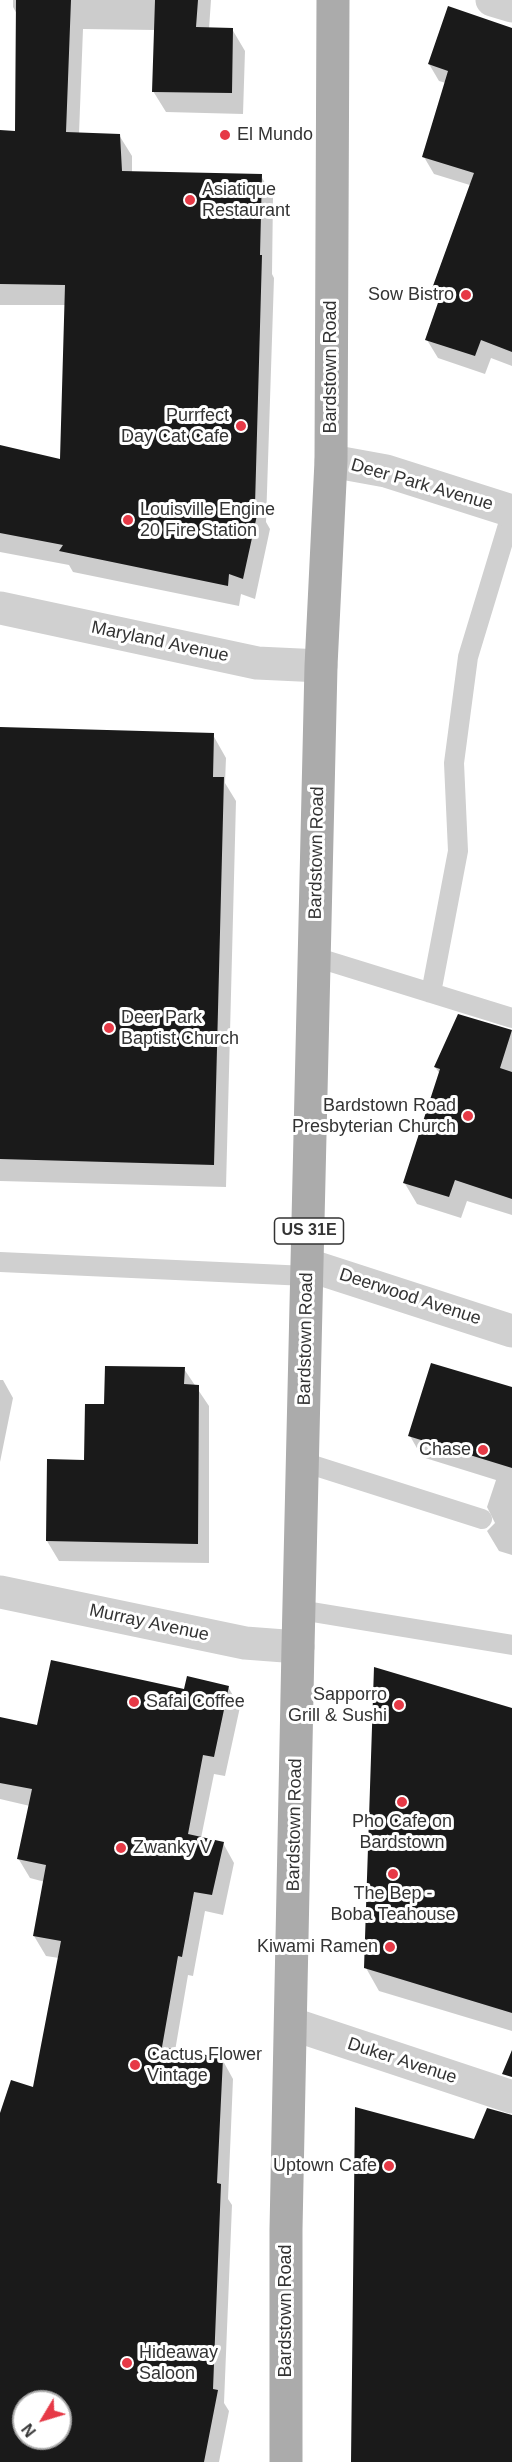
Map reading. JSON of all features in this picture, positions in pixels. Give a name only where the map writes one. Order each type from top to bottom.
[{"type":"main road","name":"Bardstown Road","points":[[286,2462],[286,2229],[298,1647],[321,666],[331,460],[333,0]]},
{"type":"street","points":[[492,0],[512,6]]},
{"type":"street","name":"Deer Park Avenue","points":[[331,460],[386,471],[512,511]]},
{"type":"street","name":"Maryland Avenue","points":[[0,608],[257,663],[321,666]]},
{"type":"street","name":"Deerwood Avenue","points":[[308,1270],[512,1330]]},
{"type":"street","name":"Murray Avenue","points":[[0,1592],[246,1643],[298,1647]]},
{"type":"street","name":"Duker Avenue","points":[[292,2024],[512,2097]]},
{"type":"lane","points":[[431,993],[458,851],[454,763],[468,657],[512,511]]},
{"type":"lane","points":[[315,957],[512,1018]]},
{"type":"lane","points":[[0,1262],[308,1270]]},
{"type":"lane","points":[[303,1462],[482,1519]]},
{"type":"lane","points":[[300,1610],[512,1645]]},
{"type":"building","points":[[16,0],[71,0],[66,132],[120,134],[122,171],[262,174],[255,505],[259,506],[243,579],[229,574],[228,586],[59,551],[63,545],[0,533],[0,445],[60,459],[65,285],[0,284],[0,130],[15,131]]},
{"type":"building","points":[[155,0],[198,0],[196,27],[233,28],[232,93],[152,92]]},
{"type":"building","points":[[448,6],[512,28],[512,352],[481,340],[475,356],[425,340],[440,297],[430,294],[474,173],[422,157],[448,71],[428,64]]},
{"type":"building","name":"Deer Park Baptist Church","points":[[0,727],[214,733],[213,777],[224,777],[214,1165],[0,1159]]},
{"type":"building","name":"Bardstown Road Presbyterian Church","points":[[458,1014],[512,1030],[500,1068],[512,1072],[512,1199],[455,1180],[449,1197],[403,1183],[440,1069],[434,1067]]},
{"type":"building","name":"Chase","points":[[431,1363],[512,1387],[512,1468],[408,1436]]},
{"type":"building","points":[[105,1366],[185,1367],[184,1384],[199,1385],[198,1544],[46,1541],[47,1459],[84,1460],[85,1404],[104,1404]]},
{"type":"building","points":[[51,1660],[184,1689],[187,1676],[229,1686],[214,1757],[203,1755],[188,1834],[224,1842],[212,1895],[194,1892],[182,1957],[178,1956],[162,2047],[223,2058],[217,2183],[221,2184],[213,2389],[218,2390],[204,2462],[0,2462],[0,2113],[11,2080],[33,2087],[61,1941],[33,1936],[46,1865],[17,1859],[32,1789],[0,1783],[0,1717],[37,1725]]},
{"type":"building","points":[[374,1667],[512,1708],[512,2013],[364,1968]]},
{"type":"building","points":[[512,2050],[512,2077],[502,2074]]},
{"type":"building","points":[[355,2107],[474,2139],[487,2108],[512,2115],[512,2462],[351,2462]]},
{"type":"place","name":"El Mundo","points":[[225,135]]},
{"type":"place","name":"Asiatique Restaurant","points":[[190,200]]},
{"type":"place","name":"Sow Bistro","points":[[466,295]]},
{"type":"place","name":"Purrfect Day Cat Cafe","points":[[241,426]]},
{"type":"place","name":"Louisville Engine 20 Fire Station","points":[[128,520]]},
{"type":"place","name":"Deer Park Baptist Church","points":[[109,1028]]},
{"type":"place","name":"Bardstown Road Presbyterian Church","points":[[468,1116]]},
{"type":"place","name":"Chase","points":[[483,1450]]},
{"type":"place","name":"Safai Coffee","points":[[134,1702]]},
{"type":"place","name":"Sapporro Grill & Sushi","points":[[399,1705]]},
{"type":"place","name":"Pho Cafe on Bardstown","points":[[402,1802]]},
{"type":"place","name":"Zwanky V","points":[[121,1848]]},
{"type":"place","name":"The Bep - Boba Teahouse","points":[[393,1874]]},
{"type":"place","name":"Kiwami Ramen","points":[[390,1947]]},
{"type":"place","name":"Cactus Flower Vintage","points":[[135,2065]]},
{"type":"place","name":"Uptown Cafe","points":[[389,2166]]},
{"type":"place","name":"Hideaway Saloon","points":[[127,2363]]}]
